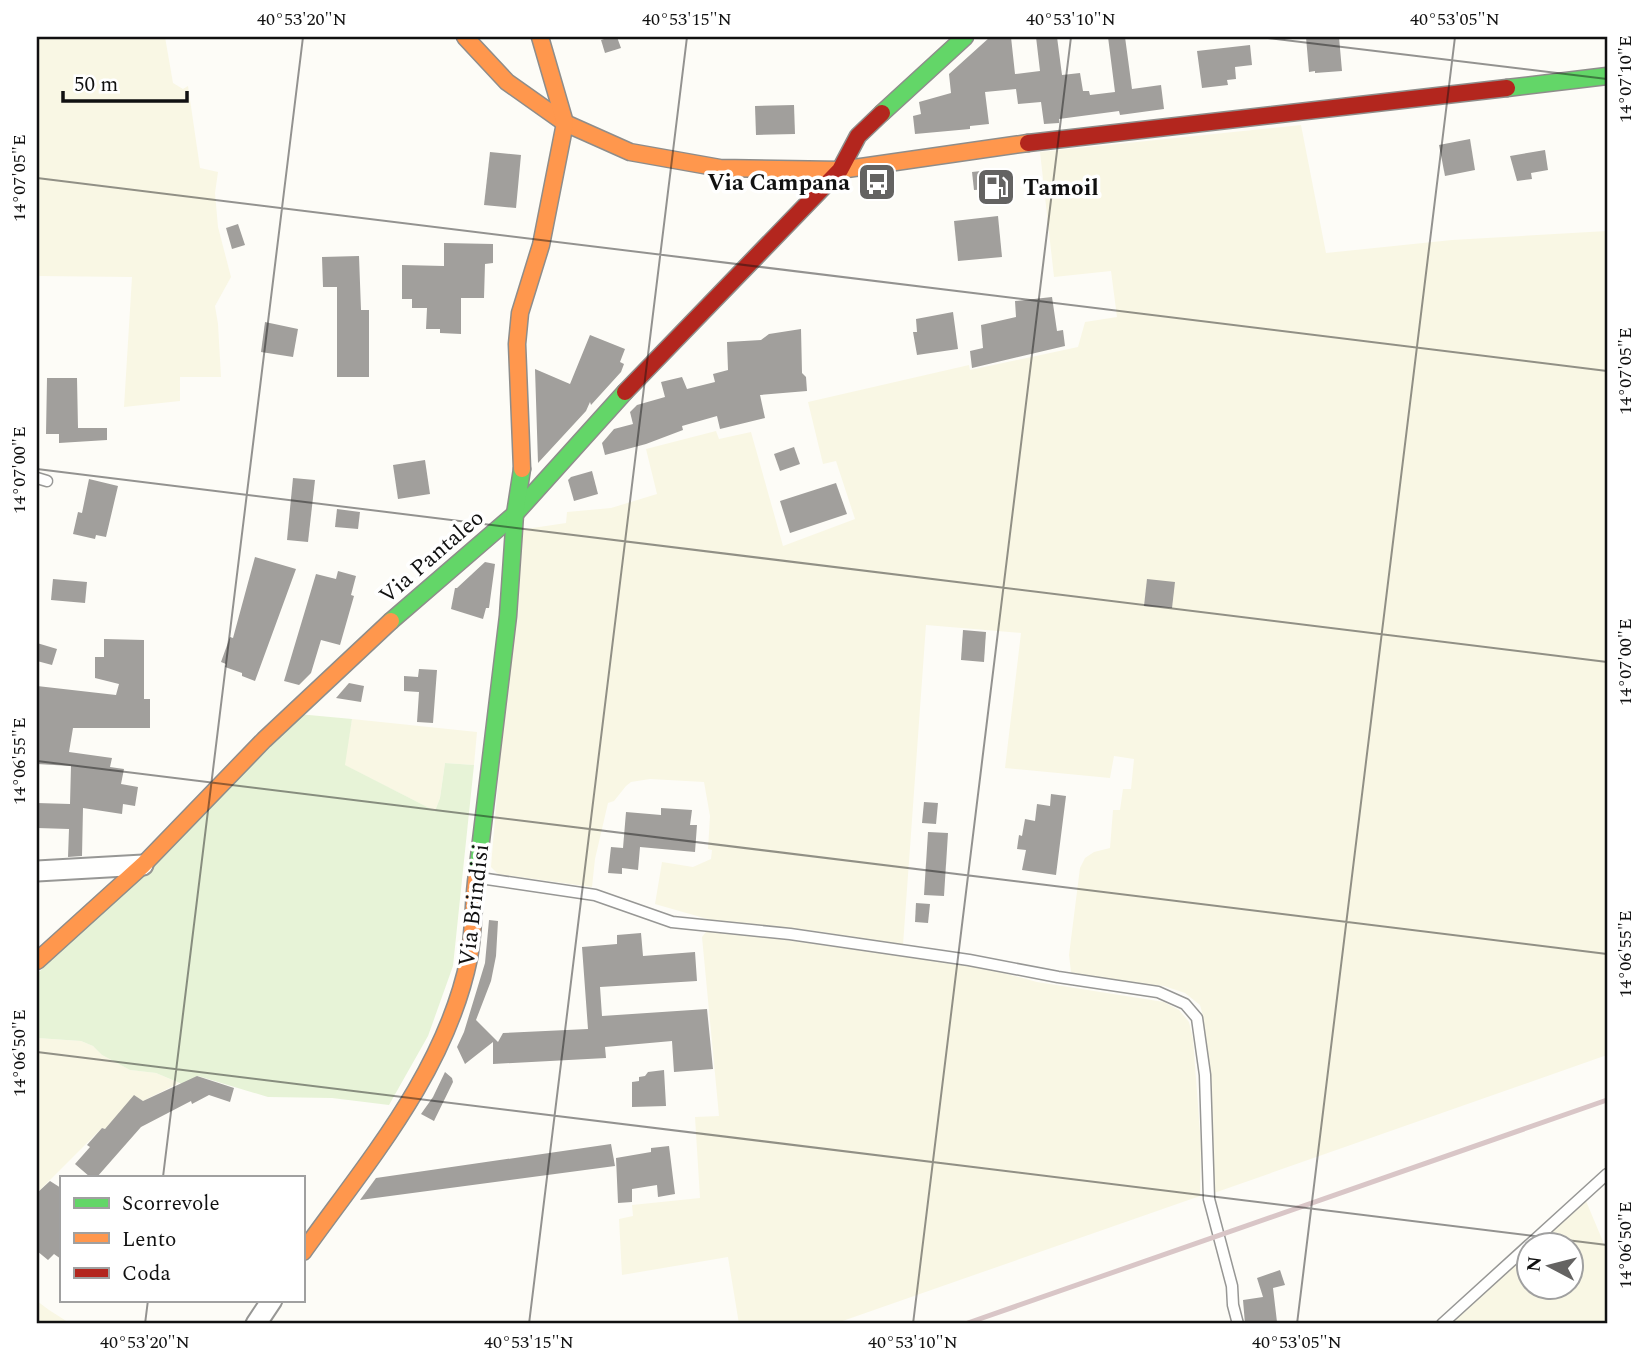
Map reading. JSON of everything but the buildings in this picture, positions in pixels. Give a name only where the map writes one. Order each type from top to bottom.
[{"type":"street","points":[[465,37],[507,82],[565,122],[630,152],[720,168],[840,170],[993,147],[1607,76]]},
{"type":"street","points":[[540,37],[565,122]]},
{"type":"street","name":"Via Pantaleo","points":[[37,961],[143,865],[274,731],[401,612],[515,514],[630,387],[840,170],[858,136],[965,37]]},
{"type":"street","name":"Via Brindisi","points":[[304,1251],[418,1090],[449,1027],[469,958],[476,878],[508,616],[515,514],[522,472],[517,344],[520,313],[541,245],[565,122]]},
{"type":"street","points":[[37,871],[143,865]]},
{"type":"street","points":[[256,1324],[271,1302]]},
{"type":"lane","points":[[476,878],[596,895],[672,922],[790,934],[969,960],[1158,992],[1185,1003],[1197,1018],[1205,1075],[1209,1199],[1232,1286],[1238,1324]]},
{"type":"lane","points":[[1442,1324],[1607,1174]]},
{"type":"shaded area","points":[[37,37],[165,37],[173,83],[183,89],[188,86],[200,168],[218,172],[215,193],[218,227],[231,277],[215,306],[221,377],[180,377],[180,401],[124,407],[132,277],[37,276]]},
{"type":"shaded area","points":[[1301,125],[1326,253],[1452,240],[1607,231],[1607,1055],[1214,1193],[1203,1016],[1200,1005],[1185,993],[1164,986],[1079,976],[1071,972],[1069,955],[1080,868],[1085,858],[1094,852],[1110,848],[1113,810],[1120,810],[1123,789],[1131,789],[1134,759],[1114,756],[1110,778],[1005,768],[1021,633],[926,625],[903,945],[816,931],[711,920],[655,904],[662,862],[693,867],[711,859],[712,850],[708,849],[710,816],[704,782],[650,779],[631,782],[626,786],[614,801],[608,803],[595,859],[592,887],[498,874],[491,867],[519,530],[566,523],[567,512],[611,508],[657,494],[646,449],[716,431],[719,439],[751,432],[783,546],[855,519],[836,461],[823,464],[808,402],[969,365],[970,370],[1078,347],[1085,322],[1117,317],[1111,271],[1054,277],[1040,152]]},
{"type":"shaded area","points":[[352,719],[477,732],[474,765],[445,763],[440,798],[435,811],[344,765]]},
{"type":"shaded area","points":[[708,929],[985,968],[1037,982],[1164,1002],[1179,1010],[1189,1022],[1193,1039],[1201,1145],[1200,1196],[834,1324],[739,1324],[728,1257],[622,1275],[619,1219],[633,1216],[632,1205],[700,1198],[695,1117],[719,1116],[702,937]]},
{"type":"shaded area","points":[[37,1038],[81,1041],[130,1070],[156,1073],[179,1083],[143,1101],[134,1096],[105,1129],[102,1128],[37,1193]]},
{"type":"shaded area","points":[[1586,1201],[1607,1251],[1607,1324],[1445,1324],[1514,1262],[1514,1302],[1584,1302],[1584,1232],[1548,1232]]},
{"type":"shaded area","points":[[37,1301],[49,1310],[71,1324],[37,1324]]},
{"type":"green space","points":[[298,714],[352,719],[345,765],[435,811],[440,798],[445,763],[474,765],[453,966],[428,1036],[389,1105],[332,1098],[268,1097],[198,1076],[182,1084],[156,1073],[130,1070],[81,1041],[37,1038],[37,974]]},
{"type":"railway","points":[[965,1324],[1607,1100]]},
{"type":"traffic: fast","points":[[882,113],[965,37]]},
{"type":"traffic: fast","points":[[1507,88],[1607,76]]},
{"type":"traffic: fast","points":[[391,621],[515,514],[625,392]]},
{"type":"traffic: fast","points":[[477,874],[508,616],[515,514],[522,469]]},
{"type":"traffic: slow","points":[[465,37],[507,82],[565,123],[630,152],[720,168],[840,170],[1028,143]]},
{"type":"traffic: slow","points":[[522,469],[517,344],[520,313],[541,245],[565,123],[540,37]]},
{"type":"traffic: slow","points":[[37,961],[143,865],[264,740],[391,621]]},
{"type":"traffic: slow","points":[[304,1251],[402,1113],[424,1077],[442,1039],[458,999],[469,958],[477,874]]},
{"type":"traffic: jam","points":[[1028,143],[1507,88]]},
{"type":"traffic: jam","points":[[625,392],[840,170],[858,136],[882,113]]},
{"type":"place","name":"Via Campana","points":[[877,182]]},
{"type":"place","name":"Tamoil","points":[[996,187]]}]
